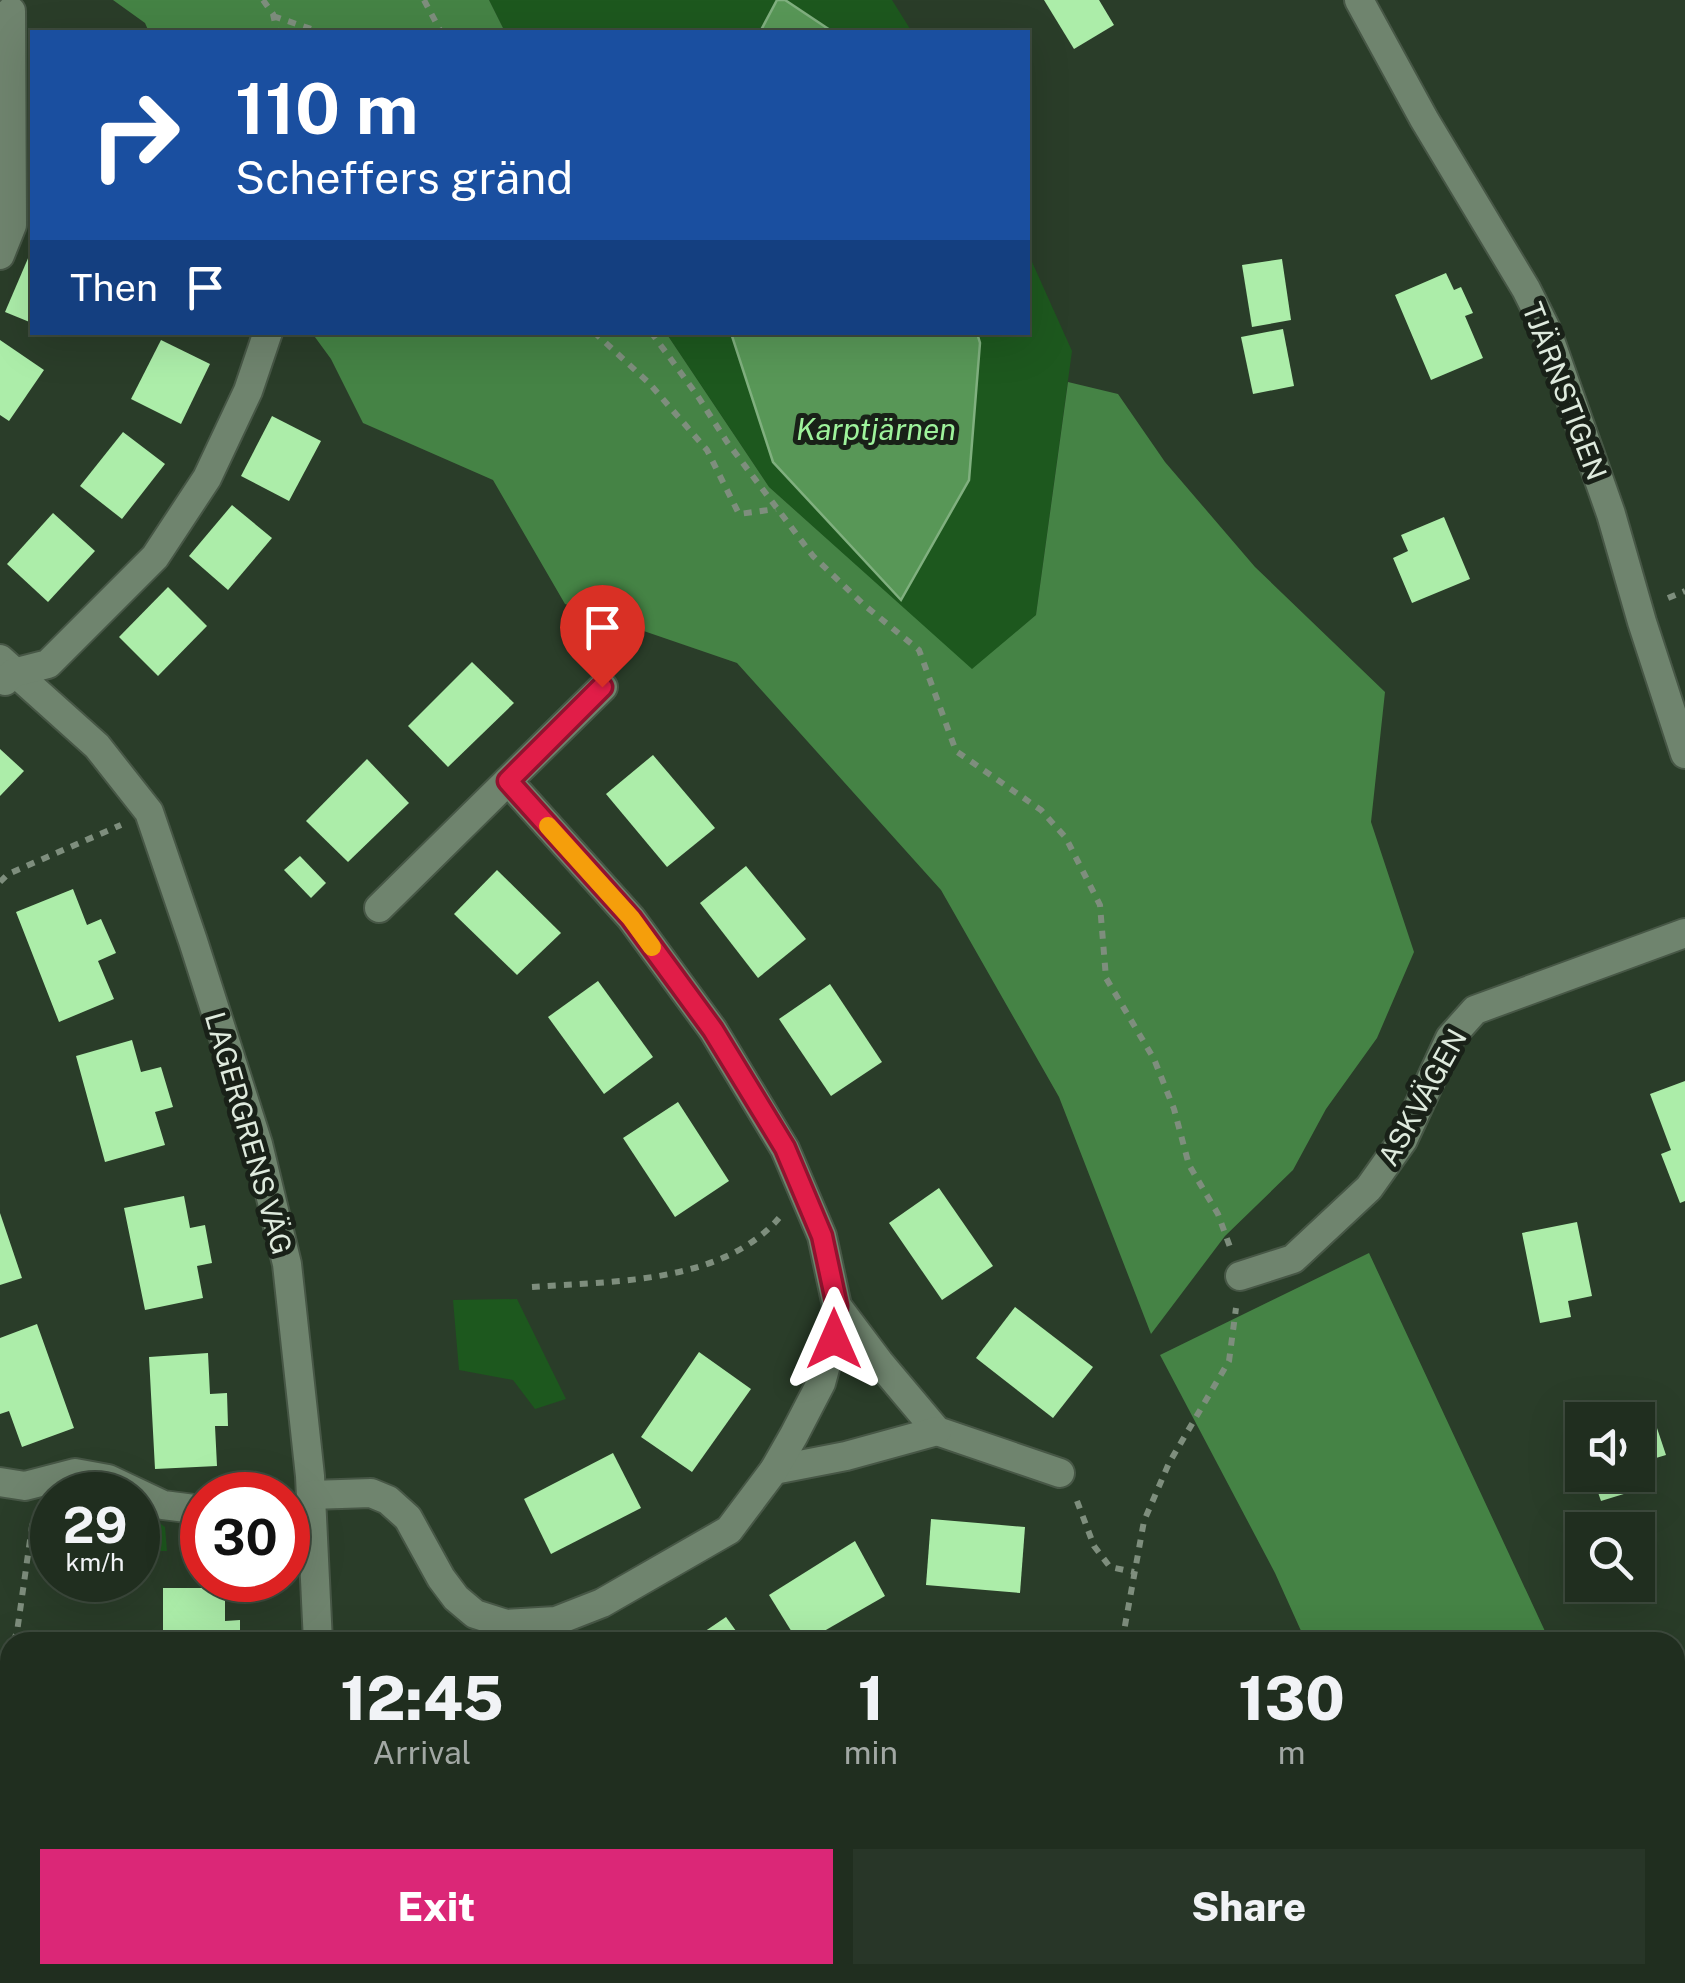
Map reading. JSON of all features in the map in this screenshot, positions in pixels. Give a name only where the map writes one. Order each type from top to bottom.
[{"type":"street","name":"TJÄRNSTIGEN","points":[[1359,0],[1546,329],[1611,514],[1685,754]]},
{"type":"street","points":[[0,256],[12,225],[11,11]]},
{"type":"street","points":[[4,672],[48,664],[155,558],[206,478],[248,391],[267,335]]},
{"type":"street","points":[[4,672],[97,746],[150,812]]},
{"type":"street","points":[[379,908],[602,687]]},
{"type":"street","points":[[310,1499],[370,1493],[388,1500],[408,1518],[456,1598],[475,1614],[506,1624],[556,1621],[602,1603],[729,1530],[774,1470],[821,1383],[834,1339],[837,1306],[822,1236],[785,1148],[713,1030],[631,918],[508,781]]},
{"type":"street","name":"LAGERGRENS VÄG","points":[[150,812],[258,1144],[287,1264],[301,1472]]},
{"type":"street","name":"ASKVÄGEN","points":[[1240,1276],[1292,1259],[1369,1188],[1404,1140],[1450,1038],[1475,1010],[1685,934]]},
{"type":"street","points":[[837,1306],[938,1431],[1060,1473]]},
{"type":"street","points":[[774,1470],[846,1456],[938,1431]]},
{"type":"street","points":[[0,1482],[30,1485]]},
{"type":"street","name":"LAGERGRENS VÄG","points":[[310,1566],[317,1632]]},
{"type":"path","points":[[263,0],[276,30]]},
{"type":"path","points":[[424,0],[440,30]]},
{"type":"path","points":[[273,16],[314,30]]},
{"type":"path","points":[[597,335],[649,383],[707,450],[739,514],[776,508]]},
{"type":"path","points":[[654,335],[698,394],[726,442],[813,556],[919,650],[956,751],[1041,810],[1066,838],[1100,905],[1106,978],[1154,1058],[1174,1109],[1189,1165],[1218,1214],[1240,1276],[1228,1361],[1168,1463],[1144,1522],[1124,1632]]},
{"type":"path","points":[[0,882],[8,874],[150,812]]},
{"type":"path","points":[[532,1287],[632,1280],[709,1264],[768,1231],[803,1190]]},
{"type":"path","points":[[1060,1473],[1072,1485],[1094,1546],[1110,1566],[1134,1572]]},
{"type":"path","points":[[15,1632],[30,1534]]},
{"type":"shaded area","points":[[113,0],[489,0],[504,30],[148,30],[145,23]]},
{"type":"shaded area","points":[[489,0],[777,0],[761,30],[504,30]]},
{"type":"shaded area","points":[[786,0],[892,0],[911,30],[830,30]]},
{"type":"shaded area","points":[[1030,257],[1072,351],[1036,615],[972,670],[769,487],[667,335],[732,335],[773,462],[969,480],[978,335],[1030,335]]},
{"type":"shaded area","points":[[313,335],[667,335],[769,487],[972,669],[1036,615],[1068,382],[1118,394],[1165,462],[1255,567],[1385,692],[1371,822],[1414,952],[1377,1038],[1326,1109],[1293,1170],[1225,1236],[1151,1334],[1059,1097],[941,890],[737,663],[565,604],[493,480],[363,423],[331,359]]},
{"type":"shaded area","points":[[1369,1253],[1545,1632],[1302,1632],[1275,1573],[1160,1355]]},
{"type":"shaded area","points":[[517,1299],[566,1399],[535,1409],[513,1380],[459,1370],[453,1300]]},
{"type":"shaded area","points":[[160,1523],[165,1527],[167,1551],[160,1551]]},
{"type":"water","points":[[777,0],[785,0],[830,30],[761,30]]},
{"type":"water","name":"Karptjärnen","points":[[732,335],[978,335],[969,480],[901,600],[773,462]]},
{"type":"building","points":[[1044,0],[1099,0],[1114,25],[1074,49]]},
{"type":"building","points":[[30,254],[30,322],[5,312]]},
{"type":"building","points":[[1282,259],[1291,320],[1252,327],[1242,265]]},
{"type":"building","points":[[1446,273],[1454,290],[1461,287],[1473,313],[1465,316],[1483,358],[1431,380],[1395,295]]},
{"type":"building","points":[[1283,329],[1294,386],[1253,394],[1241,337]]},
{"type":"building","points":[[0,340],[44,370],[9,421],[0,415]]},
{"type":"building","points":[[161,340],[210,364],[181,424],[131,399]]},
{"type":"building","points":[[272,416],[321,441],[289,501],[241,476]]},
{"type":"building","points":[[123,432],[165,464],[122,519],[80,486]]},
{"type":"building","points":[[232,505],[272,538],[228,590],[189,556]]},
{"type":"building","points":[[53,513],[95,551],[48,602],[7,564]]},
{"type":"building","points":[[1444,517],[1470,579],[1412,603],[1393,558],[1408,551],[1401,535]]},
{"type":"building","points":[[168,587],[207,626],[158,676],[119,637]]},
{"type":"building","points":[[472,662],[514,703],[448,767],[408,726]]},
{"type":"building","points":[[0,749],[24,771],[0,796]]},
{"type":"building","points":[[653,755],[715,828],[667,867],[606,794]]},
{"type":"building","points":[[367,759],[409,803],[348,862],[306,821]]},
{"type":"building","points":[[300,856],[326,883],[311,898],[284,870]]},
{"type":"building","points":[[746,866],[806,939],[758,978],[700,903]]},
{"type":"building","points":[[497,870],[561,933],[517,975],[454,914]]},
{"type":"building","points":[[73,889],[87,925],[101,919],[116,953],[98,961],[114,999],[59,1022],[16,912]]},
{"type":"building","points":[[598,981],[653,1057],[604,1094],[548,1017]]},
{"type":"building","points":[[830,984],[882,1062],[831,1096],[779,1019]]},
{"type":"building","points":[[132,1040],[141,1072],[161,1067],[173,1107],[155,1112],[165,1145],[105,1162],[76,1056]]},
{"type":"building","points":[[1685,1081],[1685,1201],[1680,1203],[1661,1154],[1671,1150],[1650,1094]]},
{"type":"building","points":[[678,1102],[729,1181],[675,1217],[623,1138]]},
{"type":"building","points":[[939,1188],[993,1266],[942,1300],[889,1223]]},
{"type":"building","points":[[184,1196],[190,1228],[205,1225],[212,1263],[197,1266],[203,1298],[145,1310],[124,1208]]},
{"type":"building","points":[[0,1213],[22,1278],[0,1285]]},
{"type":"building","points":[[1577,1222],[1592,1296],[1568,1301],[1571,1317],[1540,1323],[1522,1233]]},
{"type":"building","points":[[1015,1307],[1093,1367],[1053,1418],[976,1358]]},
{"type":"building","points":[[37,1324],[74,1428],[22,1447],[9,1411],[0,1414],[0,1338]]},
{"type":"building","points":[[699,1352],[751,1389],[692,1472],[641,1437]]},
{"type":"building","points":[[208,1353],[210,1394],[227,1393],[228,1426],[215,1426],[217,1466],[155,1469],[149,1357]]},
{"type":"building","points":[[1655,1422],[1666,1455],[1655,1458]]},
{"type":"building","points":[[613,1453],[641,1508],[551,1554],[524,1499]]},
{"type":"building","points":[[1598,1492],[1630,1492],[1601,1501]]},
{"type":"building","points":[[931,1519],[1025,1527],[1020,1593],[926,1585]]},
{"type":"building","points":[[855,1541],[885,1596],[822,1632],[792,1632],[769,1595]]},
{"type":"building","points":[[163,1588],[180,1588],[180,1602],[225,1602],[225,1621],[240,1620],[240,1632],[163,1632]]},
{"type":"building","points":[[726,1617],[737,1632],[704,1632]]},
{"type":"slow traffic","points":[[548,826],[652,947]]},
{"type":"route","points":[[602,687],[508,781],[631,918],[713,1030],[785,1148],[822,1236],[837,1306],[834,1339]]}]
